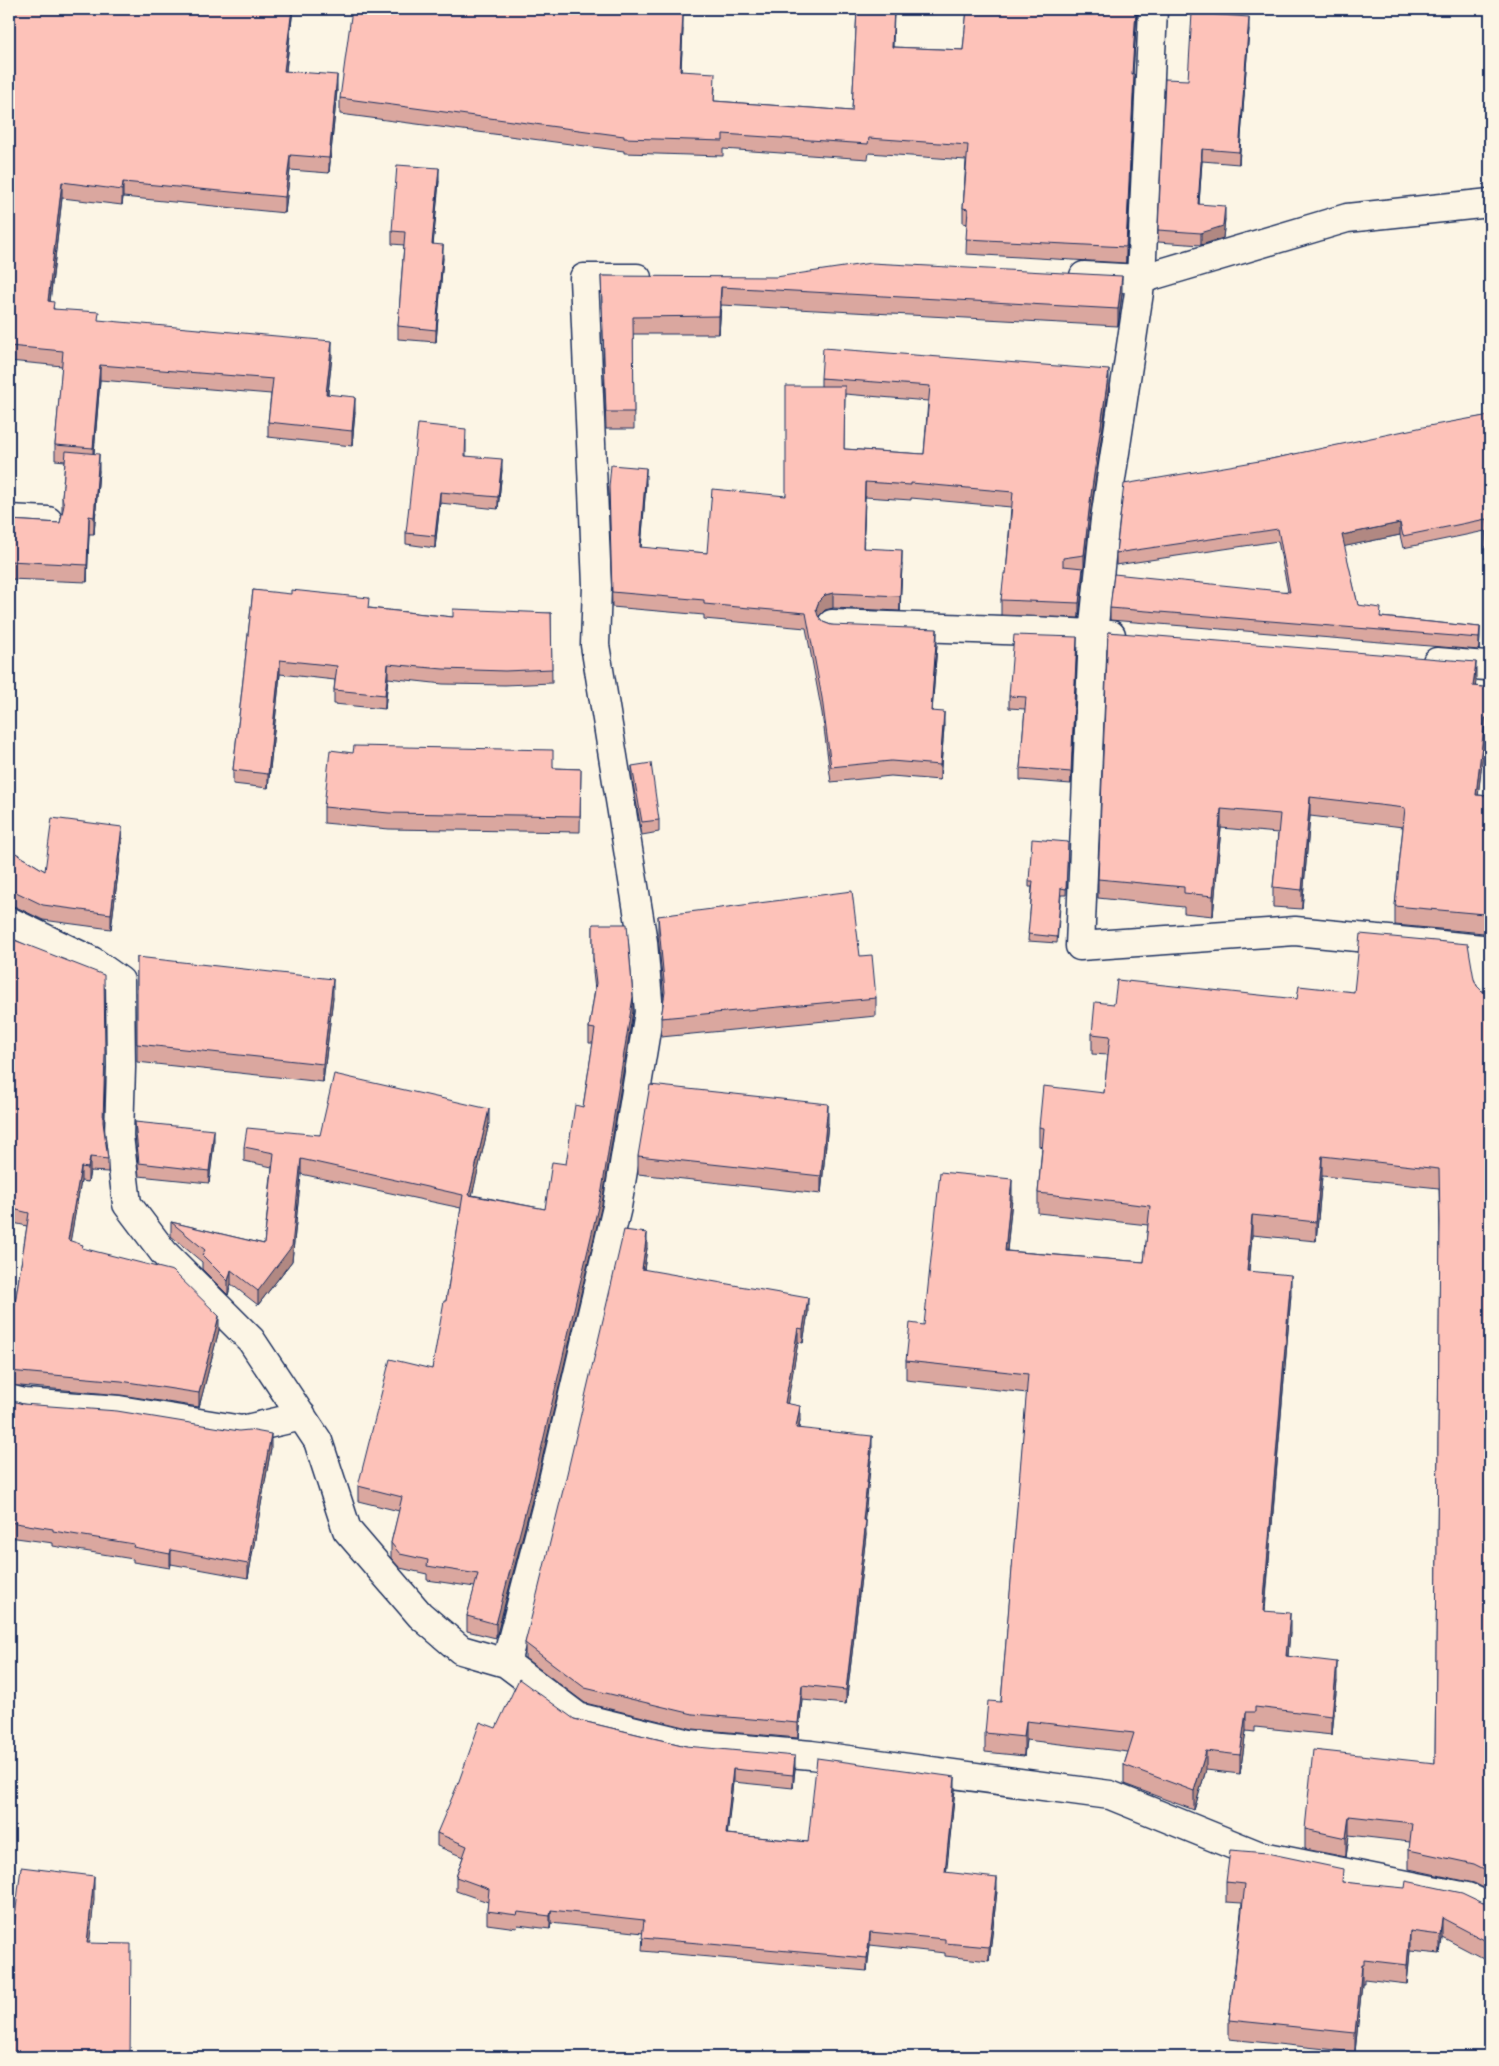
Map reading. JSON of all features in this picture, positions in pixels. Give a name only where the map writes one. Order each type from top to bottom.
[{"type":"street","points":[[1153,9],[1141,279],[1105,519],[1093,634],[1080,946],[1295,930],[1482,949],[1490,996]]},
{"type":"street","points":[[1062,274],[1141,279],[1347,218],[1490,203]]},
{"type":"street","points":[[506,1663],[551,1489],[617,1207],[648,1012],[643,942],[595,645],[597,585],[584,278],[661,278]]},
{"type":"street","points":[[9,519],[48,520]]},
{"type":"street","points":[[832,624],[1093,634],[1132,638]]},
{"type":"street","points":[[1417,661],[1486,666],[1490,664]]},
{"type":"street","points":[[9,921],[92,961],[120,981],[121,1067],[119,1136],[127,1204],[164,1253],[251,1340],[318,1441],[347,1530],[420,1615],[461,1650],[506,1663],[578,1717],[690,1744],[811,1755],[1110,1795],[1258,1855],[1467,1897],[1490,1908]]},
{"type":"street","points":[[9,1399],[24,1404],[119,1410],[242,1430],[302,1416]]},
{"type":"building","points":[[9,9],[292,9],[284,71],[337,75],[329,158],[290,155],[285,197],[123,182],[122,190],[62,182],[48,301],[54,302],[53,309],[99,312],[98,320],[332,341],[326,394],[355,397],[352,431],[268,422],[273,379],[100,365],[93,448],[55,445],[63,351],[9,346]]},
{"type":"building","points":[[352,9],[635,9],[635,11],[683,14],[680,71],[715,73],[714,101],[852,111],[857,9],[894,9],[892,47],[963,50],[967,9],[1136,9],[1126,247],[966,239],[968,209],[963,208],[968,145],[869,138],[868,144],[723,134],[723,141],[624,138],[624,136],[340,98]]},
{"type":"building","points":[[1192,13],[1249,17],[1239,152],[1202,149],[1198,204],[1225,206],[1223,226],[1201,233],[1158,230],[1165,79],[1188,80]]},
{"type":"building","points":[[397,165],[439,168],[432,244],[443,245],[436,330],[398,326],[405,232],[392,231]]},
{"type":"building","points":[[871,263],[1122,276],[1118,309],[721,287],[719,316],[633,317],[634,412],[606,412],[601,276],[776,277]]},
{"type":"building","points":[[823,348],[1109,370],[1084,555],[1063,558],[1063,566],[1083,568],[1079,603],[1001,600],[1004,574],[1006,574],[1013,492],[911,483],[911,485],[865,482],[863,548],[902,550],[900,596],[833,593],[825,595],[819,601],[816,609],[818,616],[823,622],[831,625],[937,629],[931,711],[944,712],[940,765],[891,761],[831,767],[822,698],[806,613],[704,604],[704,600],[612,592],[609,487],[611,465],[646,468],[640,547],[707,553],[712,489],[786,496],[786,386],[845,386],[844,449],[924,454],[930,386],[821,378]]},
{"type":"building","points":[[1490,415],[1490,547],[1485,547],[1486,519],[1403,536],[1400,523],[1342,535],[1358,605],[1381,608],[1380,617],[1480,627],[1479,638],[1110,608],[1114,574],[1290,592],[1278,529],[1116,553],[1124,484],[1271,459]]},
{"type":"building","points":[[418,424],[466,429],[465,456],[502,459],[498,497],[440,492],[435,536],[406,533]]},
{"type":"building","points":[[66,451],[99,454],[94,517],[89,516],[87,565],[9,561],[9,520],[60,523],[64,505],[62,497]]},
{"type":"building","points":[[253,590],[291,594],[291,590],[369,598],[368,608],[453,617],[453,609],[551,613],[552,669],[505,671],[443,669],[388,664],[385,695],[334,690],[337,666],[280,660],[268,774],[233,770]]},
{"type":"building","points":[[1108,632],[1476,662],[1473,686],[1490,688],[1490,718],[1485,718],[1476,795],[1490,796],[1490,917],[1484,914],[1395,906],[1405,808],[1310,797],[1302,890],[1273,887],[1280,814],[1221,809],[1213,896],[1184,893],[1184,887],[1098,879]]},
{"type":"building","points":[[1014,635],[1077,637],[1071,772],[1020,768],[1026,697],[1009,696]]},
{"type":"building","points":[[354,746],[553,750],[553,768],[581,769],[580,816],[389,813],[324,807],[330,750],[353,753]]},
{"type":"building","points":[[651,763],[659,820],[642,822],[632,766]]},
{"type":"building","points":[[52,818],[122,827],[111,914],[43,905],[16,892],[9,891],[9,849],[45,871]]},
{"type":"building","points":[[1032,839],[1068,842],[1066,889],[1061,888],[1057,937],[1028,934],[1033,881],[1029,881]]},
{"type":"building","points":[[852,891],[860,956],[872,955],[876,998],[661,1018],[665,992],[658,916]]},
{"type":"building","points":[[593,924],[627,924],[633,997],[602,1190],[536,1471],[496,1624],[467,1616],[478,1574],[427,1566],[428,1560],[400,1554],[391,1543],[402,1497],[358,1486],[390,1359],[432,1369],[444,1301],[446,1301],[463,1195],[301,1159],[292,1246],[258,1291],[231,1270],[228,1281],[202,1255],[205,1250],[171,1222],[264,1244],[274,1153],[244,1147],[247,1128],[320,1135],[334,1074],[489,1109],[469,1195],[545,1209],[552,1162],[566,1164],[575,1105],[583,1107],[595,1029],[589,1028],[596,983],[593,957]]},
{"type":"building","points":[[1360,934],[1468,944],[1477,986],[1482,991],[1490,992],[1490,1872],[1474,1864],[1409,1850],[1412,1823],[1349,1816],[1346,1838],[1305,1829],[1313,1750],[1435,1763],[1439,1169],[1322,1156],[1316,1222],[1252,1215],[1247,1271],[1291,1275],[1263,1611],[1290,1613],[1286,1656],[1337,1662],[1332,1716],[1255,1707],[1255,1712],[1246,1712],[1240,1755],[1206,1751],[1194,1791],[1124,1765],[1134,1733],[1026,1721],[1024,1737],[985,1733],[988,1701],[1001,1702],[1028,1374],[906,1361],[910,1323],[924,1325],[940,1172],[1012,1179],[1005,1251],[1144,1262],[1150,1206],[1038,1193],[1044,1128],[1039,1127],[1043,1086],[1104,1093],[1110,1036],[1092,1034],[1095,1002],[1114,1004],[1117,980],[1297,999],[1299,986],[1354,992]]},
{"type":"building","points":[[9,938],[104,975],[105,1053],[103,1122],[108,1159],[90,1157],[88,1168],[81,1167],[68,1240],[83,1245],[82,1248],[173,1271],[219,1316],[199,1393],[121,1381],[9,1371],[9,1342],[29,1213],[9,1208]]},
{"type":"building","points":[[137,957],[333,979],[323,1064],[137,1044]]},
{"type":"building","points":[[650,1085],[828,1104],[821,1176],[638,1156]]},
{"type":"building","points":[[135,1122],[214,1130],[209,1171],[139,1163]]},
{"type":"building","points":[[624,1230],[647,1233],[642,1269],[808,1298],[803,1329],[798,1328],[785,1403],[800,1406],[796,1428],[872,1436],[863,1520],[866,1521],[846,1690],[802,1685],[798,1723],[693,1714],[585,1688],[525,1643]]},
{"type":"building","points":[[9,1400],[23,1404],[117,1411],[239,1431],[249,1430],[271,1434],[248,1564],[171,1550],[170,1554],[133,1547],[134,1544],[9,1522]]},
{"type":"building","points":[[519,1679],[574,1719],[686,1746],[795,1756],[793,1775],[733,1769],[726,1834],[808,1842],[817,1758],[955,1777],[945,1872],[997,1878],[989,1947],[945,1943],[945,1939],[870,1932],[867,1958],[642,1938],[644,1920],[551,1910],[550,1916],[518,1912],[517,1915],[487,1911],[489,1889],[456,1877],[467,1846],[437,1833],[459,1781],[480,1722],[496,1728]]},
{"type":"building","points":[[1230,1850],[1267,1853],[1343,1869],[1342,1882],[1405,1888],[1406,1881],[1462,1893],[1483,1903],[1490,1904],[1490,1943],[1442,1918],[1440,1935],[1410,1931],[1407,1965],[1364,1960],[1355,2033],[1229,2020],[1245,1884],[1226,1882]]},
{"type":"building","points":[[21,1867],[94,1876],[87,1943],[131,1944],[130,2057],[9,2057],[9,1942],[12,1942]]}]
